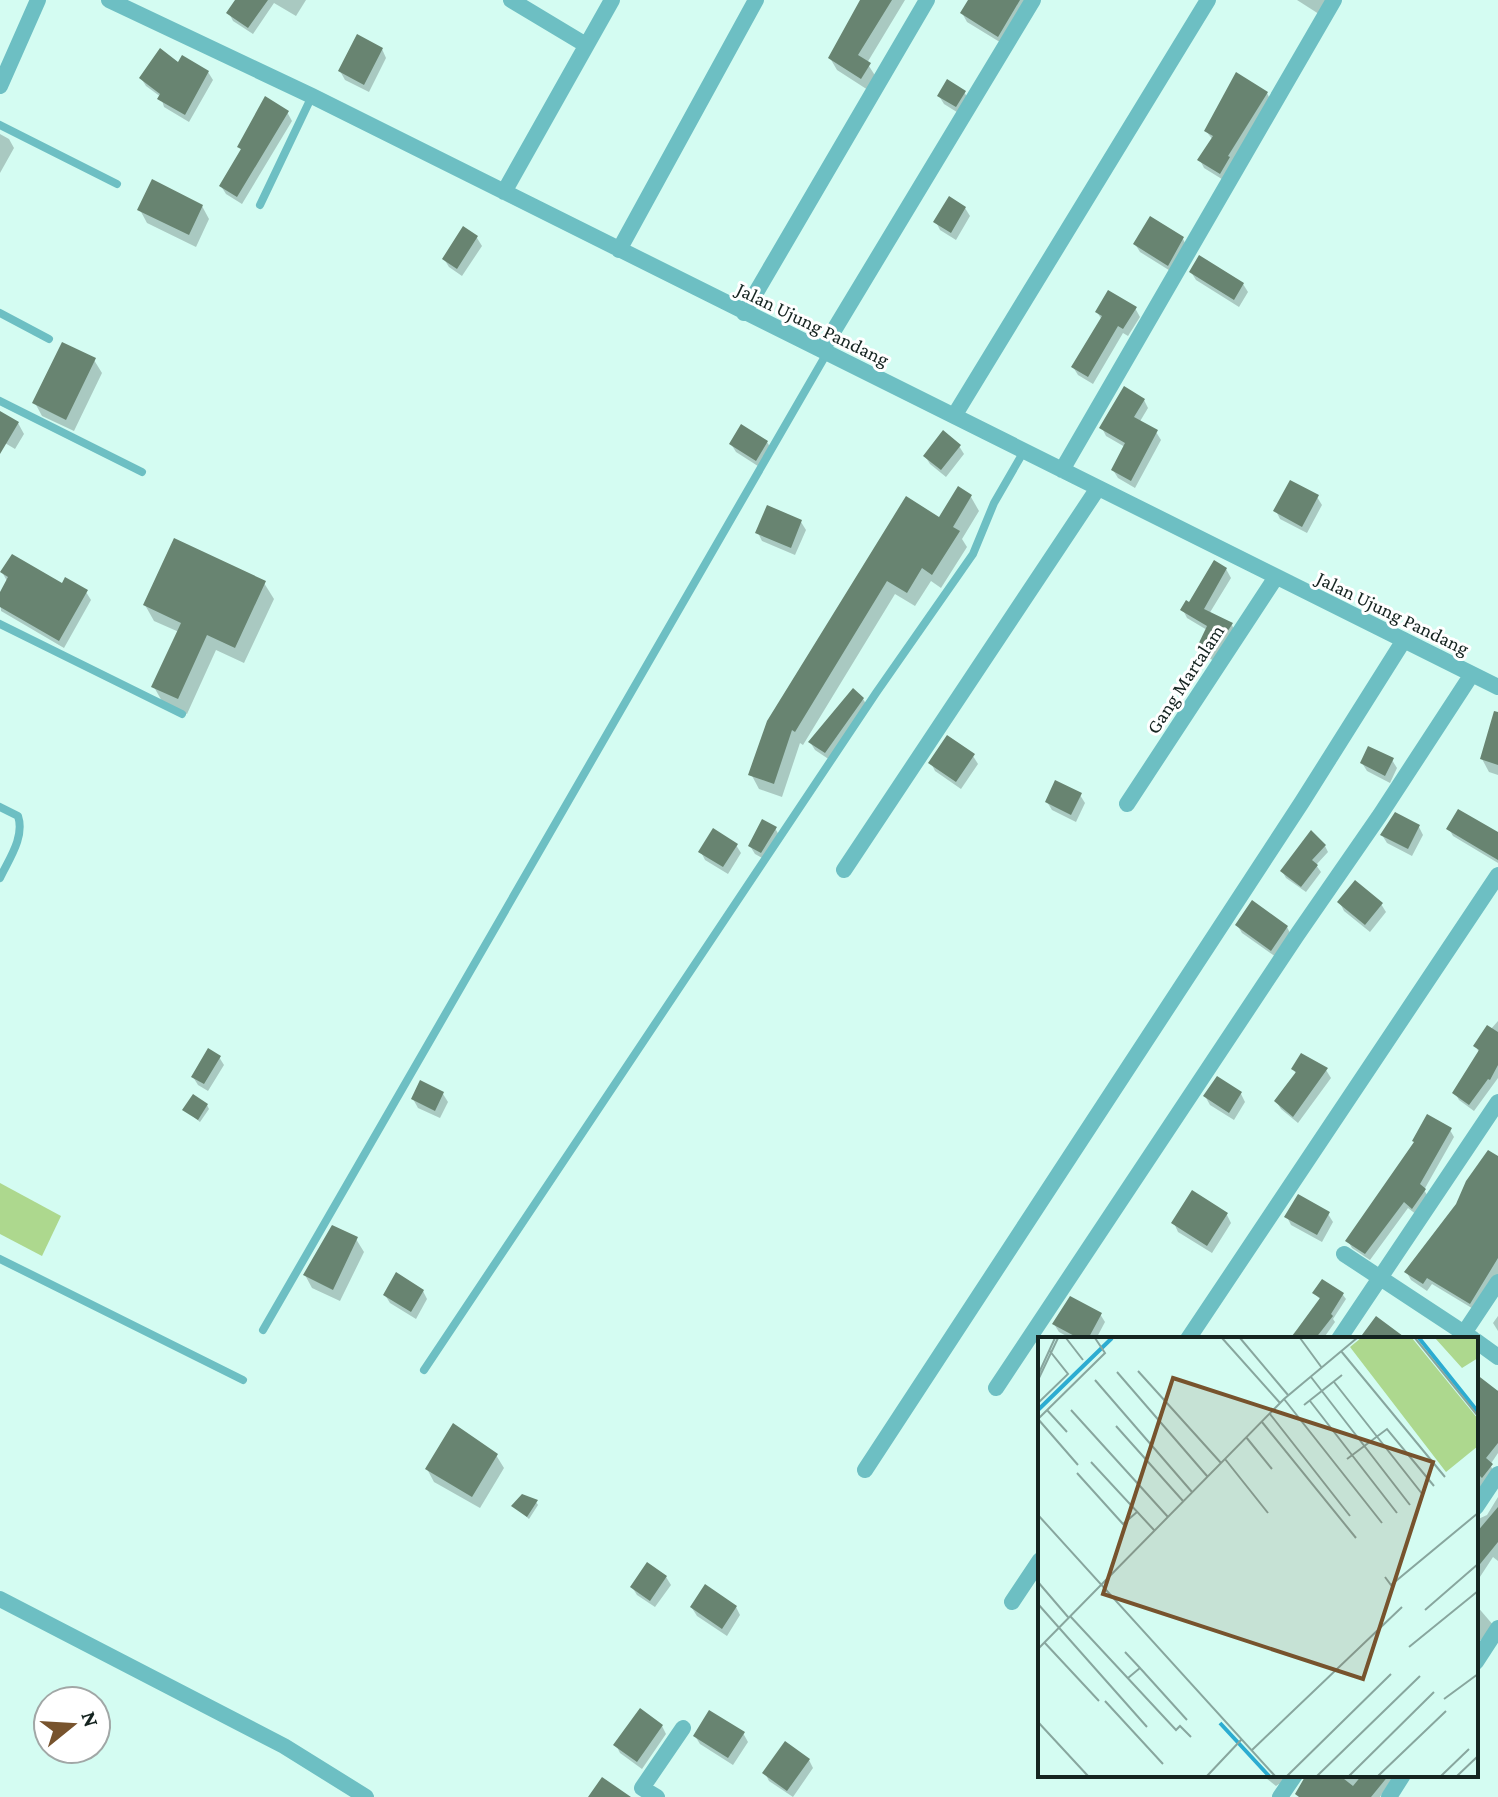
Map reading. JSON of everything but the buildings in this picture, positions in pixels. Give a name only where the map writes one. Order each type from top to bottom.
[{"type":"street","points":[[0,86],[38,0]]},
{"type":"street","name":"Jalan Ujung Pandang","points":[[109,0],[312,96],[1498,687]]},
{"type":"street","points":[[511,0],[586,45]]},
{"type":"street","points":[[504,192],[612,0]]},
{"type":"street","points":[[619,250],[756,0]]},
{"type":"street","points":[[744,313],[927,0]]},
{"type":"street","points":[[824,351],[1033,0]]},
{"type":"street","points":[[954,416],[1208,0]]},
{"type":"street","points":[[1062,470],[1334,0]]},
{"type":"street","points":[[844,870],[1098,488]]},
{"type":"street","name":"Gang Martalam","points":[[1127,804],[1276,577]]},
{"type":"street","points":[[865,1470],[1294,815],[1404,640]]},
{"type":"street","points":[[996,1388],[1472,674]]},
{"type":"street","points":[[1189,1337],[1498,875]]},
{"type":"street","points":[[1340,1337],[1498,1102]]},
{"type":"street","points":[[1344,1254],[1467,1337]]},
{"type":"street","points":[[1469,1337],[1498,1282]]},
{"type":"street","points":[[1478,1344],[1498,1357]]},
{"type":"street","points":[[1478,1504],[1498,1474]]},
{"type":"street","points":[[1012,1602],[1038,1563]]},
{"type":"street","points":[[0,1599],[284,1746],[366,1797]]},
{"type":"street","points":[[1478,1659],[1498,1628]]},
{"type":"street","points":[[657,1797],[642,1788],[683,1728]]},
{"type":"street","points":[[1280,1797],[1294,1777]]},
{"type":"street","points":[[1389,1797],[1402,1777]]},
{"type":"lane","points":[[260,205],[312,96]]},
{"type":"lane","points":[[0,125],[117,184]]},
{"type":"lane","points":[[0,313],[49,339]]},
{"type":"lane","points":[[263,1330],[824,351]]},
{"type":"lane","points":[[0,401],[142,472]]},
{"type":"lane","points":[[424,1370],[876,693],[973,554],[994,503],[1024,451]]},
{"type":"lane","points":[[0,624],[182,714]]},
{"type":"lane","points":[[0,807],[18,816],[21,826],[18,841],[0,878]]},
{"type":"lane","points":[[0,1259],[243,1380]]},
{"type":"green space","points":[[0,1183],[61,1216],[42,1256],[0,1234]]}]
